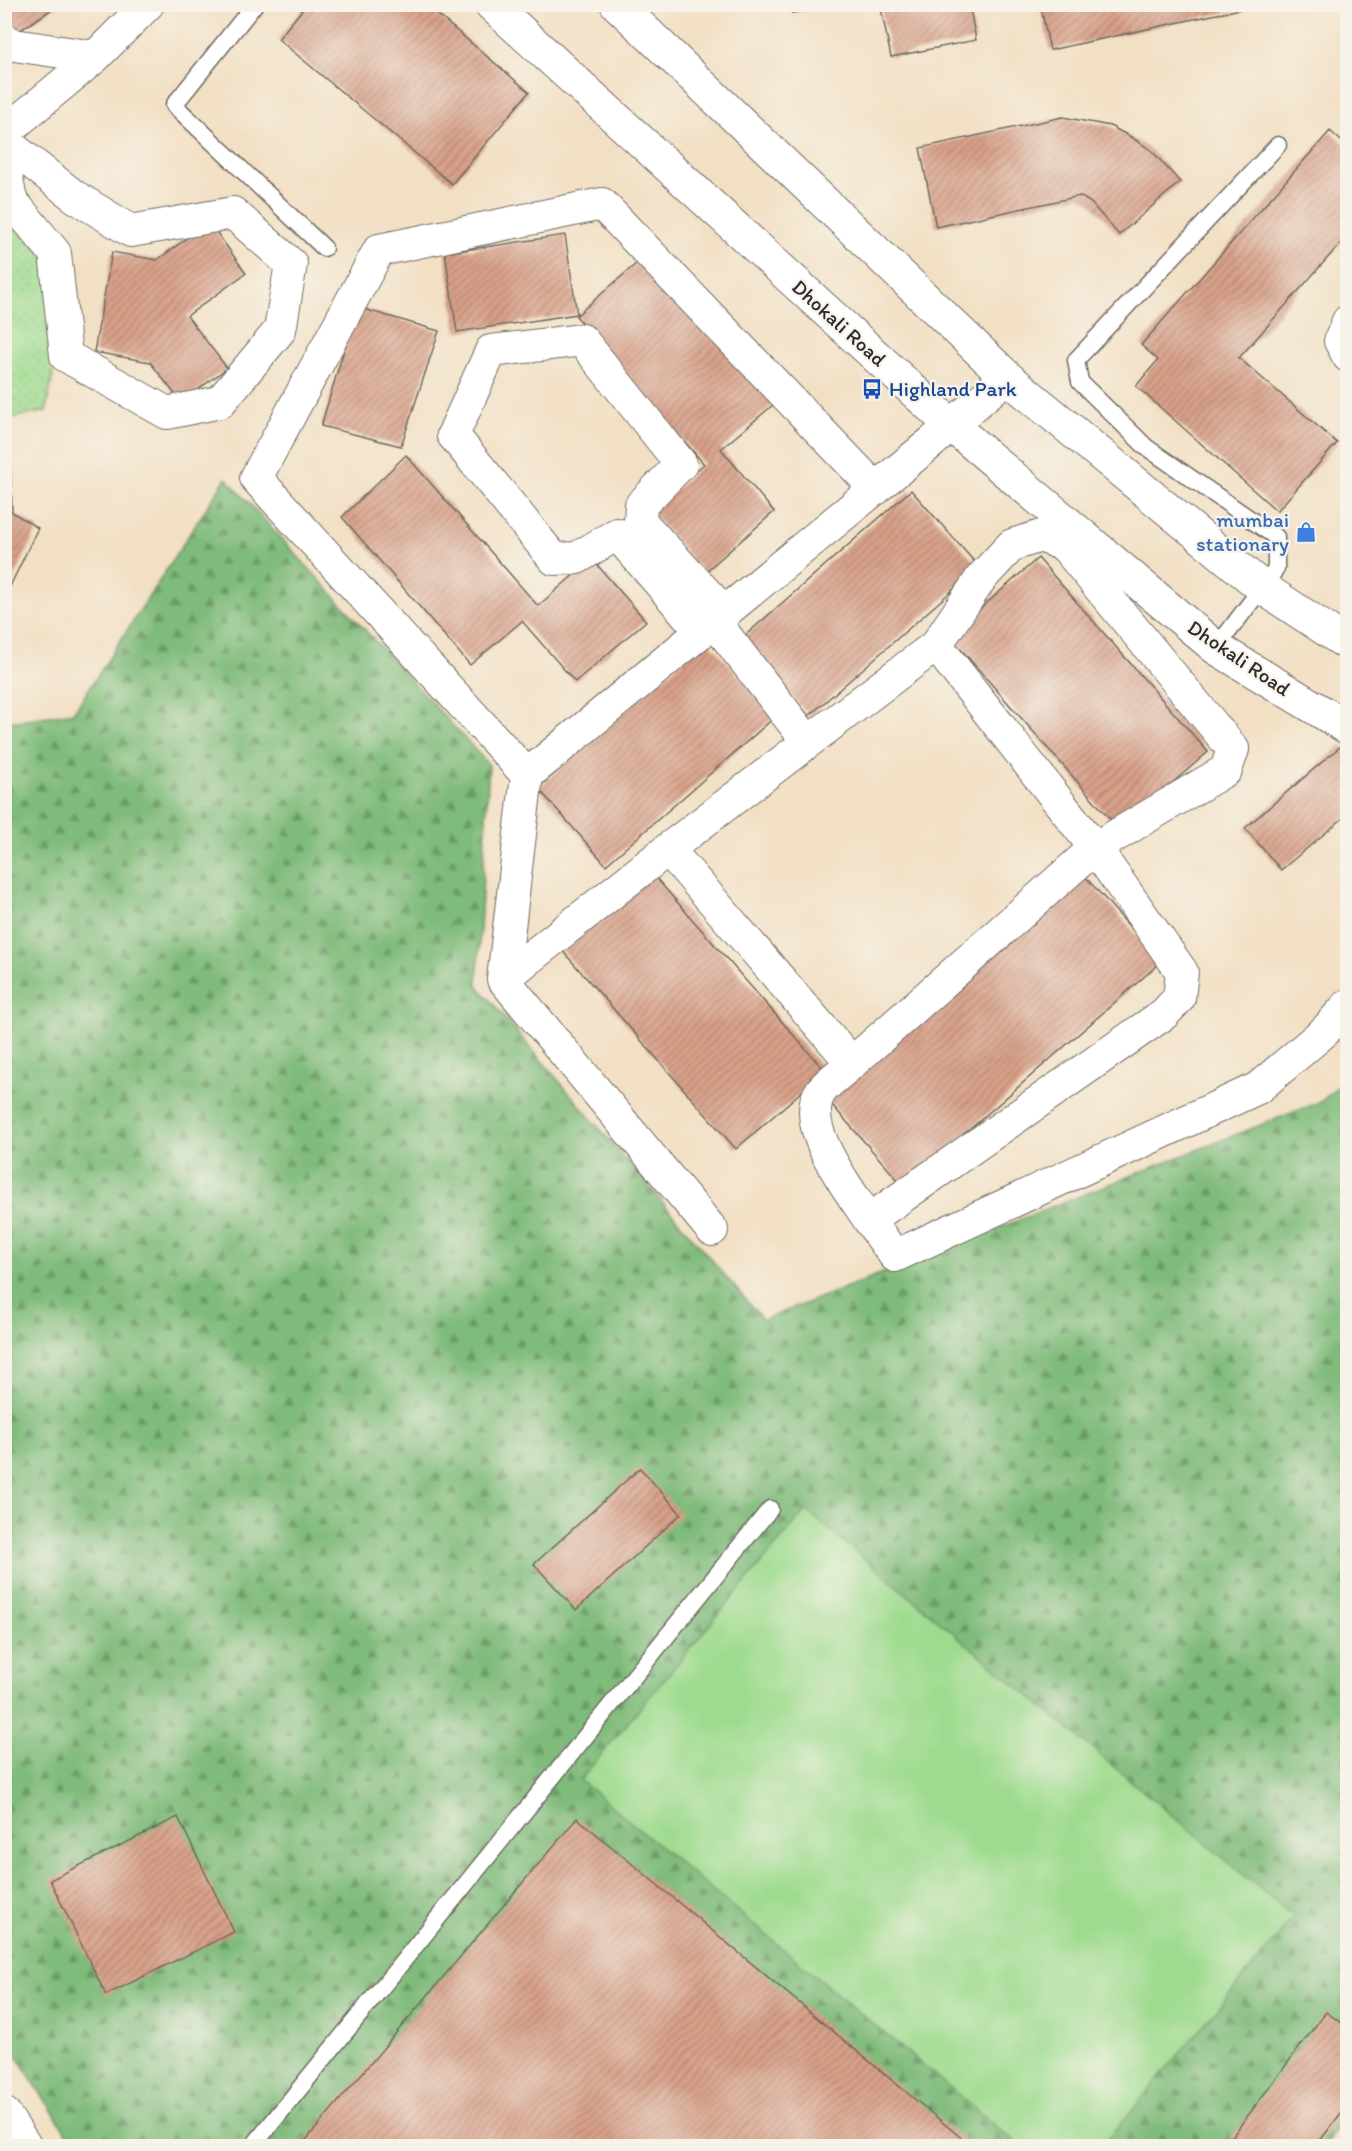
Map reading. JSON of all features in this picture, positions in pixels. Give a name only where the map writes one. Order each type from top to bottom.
[{"type":"street","name":"Dhokali Road","points":[[491,4],[951,425],[1216,648],[1347,728]]},
{"type":"street","points":[[617,4],[1007,377],[1263,588],[1347,644]]},
{"type":"street","points":[[4,133],[95,57],[141,7]]},
{"type":"street","points":[[4,39],[14,45],[95,57]]},
{"type":"street","points":[[4,141],[74,196],[131,231],[233,213],[291,264],[280,330],[220,402],[167,413],[66,356],[56,253],[8,200],[4,164]]},
{"type":"street","points":[[527,775],[256,478],[379,250],[602,204],[876,489]]},
{"type":"street","points":[[1347,321],[1340,341],[1347,356]]},
{"type":"street","points":[[714,622],[617,534],[577,558],[554,559],[453,435],[491,351],[582,340],[681,464],[641,505],[640,521],[714,622],[808,742]]},
{"type":"street","points":[[712,1230],[503,980],[527,775],[876,489],[1007,377]]},
{"type":"street","points":[[503,980],[668,849],[936,645],[982,577],[1012,545],[1041,536],[1065,546],[1233,749],[1226,770],[1095,848],[821,1091],[815,1104],[822,1146],[869,1220],[895,1256],[1258,1088],[1325,1031],[1347,1005]]},
{"type":"street","points":[[869,1220],[1164,1014],[1179,998],[1182,972],[1095,848],[936,645]]},
{"type":"street","points":[[668,849],[852,1063]]},
{"type":"street","points":[[4,2114],[25,2146]]},
{"type":"lane","points":[[255,4],[174,105],[324,248]]},
{"type":"lane","points":[[1216,648],[1276,569],[1276,537],[1146,447],[1080,382],[1076,360],[1278,145]]},
{"type":"lane","points":[[253,2146],[770,1509]]},
{"type":"green space","points":[[14,228],[71,276],[46,411],[5,419],[5,230]]},
{"type":"green space","points":[[226,478],[489,765],[477,985],[763,1320],[1322,1101],[1347,1077],[1348,2114],[1325,2146],[75,2146],[5,2038],[5,723],[74,712]]},
{"type":"green space","points":[[806,1510],[1294,1917],[1102,2146],[1020,2146],[580,1780]]},
{"type":"building","points":[[4,4],[60,4],[16,33],[4,15]]},
{"type":"building","points":[[307,4],[425,4],[529,92],[452,184],[278,39]]},
{"type":"building","points":[[791,4],[826,4],[826,6],[792,13]]},
{"type":"building","points":[[880,4],[969,4],[976,40],[891,57]]},
{"type":"building","points":[[1040,4],[1258,4],[1259,5],[1050,50]]},
{"type":"building","points":[[1063,117],[1110,126],[1131,137],[1151,150],[1180,182],[1119,235],[1091,203],[1080,196],[936,227],[920,148]]},
{"type":"building","points":[[1330,131],[1348,147],[1348,235],[1239,358],[1337,443],[1277,511],[1136,386],[1158,360],[1141,345]]},
{"type":"building","points":[[209,222],[246,273],[187,316],[227,368],[181,402],[150,362],[94,352],[112,252],[157,260]]},
{"type":"building","points":[[565,235],[577,314],[457,332],[445,253]]},
{"type":"building","points":[[645,256],[773,405],[721,449],[774,512],[704,573],[650,511],[704,464],[576,316]]},
{"type":"building","points":[[357,307],[439,331],[401,446],[321,426]]},
{"type":"building","points":[[10,455],[12,512],[38,528],[4,599],[4,456]]},
{"type":"building","points":[[406,455],[538,606],[592,559],[646,621],[575,682],[522,621],[470,665],[342,517]]},
{"type":"building","points":[[911,490],[979,567],[809,716],[741,639]]},
{"type":"building","points":[[1038,558],[1208,752],[1119,829],[949,636]]},
{"type":"building","points":[[707,639],[775,717],[606,865],[538,788]]},
{"type":"building","points":[[1342,745],[1348,752],[1348,814],[1281,870],[1245,828]]},
{"type":"building","points":[[650,871],[825,1071],[736,1149],[561,949]]},
{"type":"building","points":[[1082,873],[1161,962],[904,1187],[825,1097]]},
{"type":"building","points":[[640,1468],[681,1514],[576,1610],[534,1564]]},
{"type":"building","points":[[178,1817],[234,1932],[106,1995],[50,1880]]},
{"type":"building","points":[[577,1818],[971,2146],[301,2146]]},
{"type":"building","points":[[1326,2012],[1348,2028],[1348,2104],[1316,2146],[1243,2146],[1231,2138]]},
{"type":"place","name":"Highland Park","points":[[872,389]]},
{"type":"place","name":"mumbai stationary","points":[[1306,532]]}]
